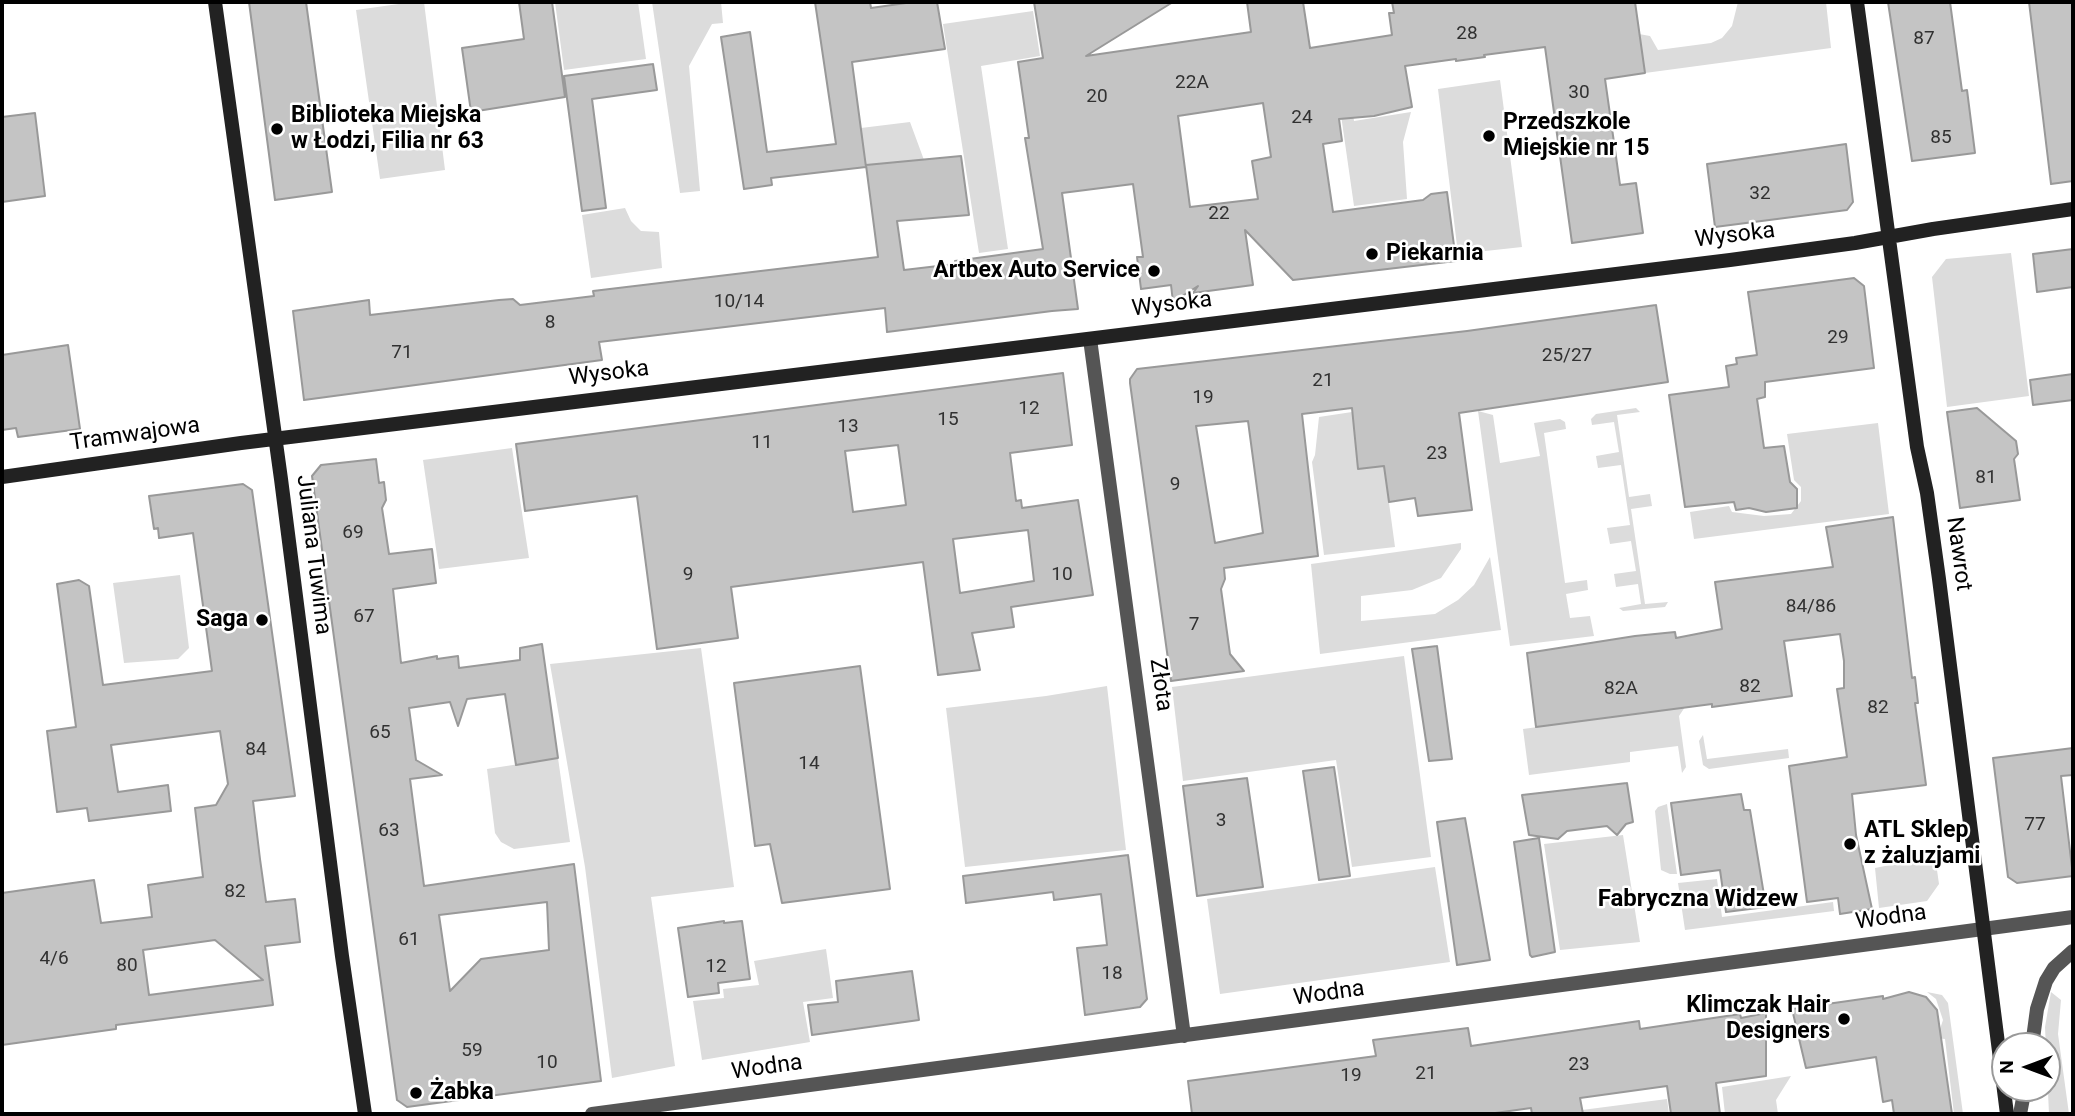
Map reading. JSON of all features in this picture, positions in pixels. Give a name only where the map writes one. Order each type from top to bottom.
[{"type":"street","name":"Juliana Tuwima","points":[[215,2],[365,1114]]},
{"type":"street","name":"Nawrot","points":[[1857,2],[1888,238],[1940,592],[2007,1114]]},
{"type":"street","name":"Wysoka","points":[[276,439],[875,363],[1689,265],[2073,209]]},
{"type":"street","name":"Złota","points":[[1090,339],[1184,1036]]},
{"type":"street","name":"Tramwajowa","points":[[2,477],[276,439]]},
{"type":"street","name":"Wodna","points":[[592,1114],[2073,917]]},
{"type":"street","points":[[2034,1032],[2037,1009],[2046,981],[2054,968],[2073,951]]},
{"type":"shaded area","points":[[424,2],[445,170],[380,179],[356,10]]},
{"type":"shaded area","points":[[555,2],[638,2],[646,59],[564,70]]},
{"type":"shaded area","points":[[652,2],[721,2],[723,23],[712,24],[689,66],[700,191],[680,193]]},
{"type":"shaded area","points":[[1738,2],[1826,2],[1831,48],[1645,73],[1639,34],[1650,36],[1658,50],[1711,43],[1722,38],[1732,26]]},
{"type":"shaded area","points":[[1033,11],[1040,56],[981,66],[1008,249],[979,253],[943,24]]},
{"type":"shaded area","points":[[1348,77],[1354,121],[1411,112],[1403,142],[1407,199],[1354,206],[1336,80]]},
{"type":"shaded area","points":[[1500,80],[1522,247],[1458,254],[1438,89]]},
{"type":"shaded area","points":[[910,122],[924,160],[866,165],[861,128]]},
{"type":"shaded area","points":[[625,208],[631,221],[641,231],[659,232],[662,268],[591,278],[582,215]]},
{"type":"shaded area","points":[[2011,253],[2029,396],[1947,407],[1932,277],[1946,259]]},
{"type":"shaded area","points":[[1636,408],[1640,412],[1617,415],[1629,497],[1650,494],[1652,506],[1631,509],[1645,604],[1668,602],[1665,607],[1623,611],[1619,608],[1641,604],[1638,584],[1616,587],[1614,574],[1636,571],[1631,541],[1610,544],[1607,528],[1630,525],[1621,465],[1598,468],[1596,456],[1619,452],[1614,422],[1592,425],[1591,419],[1596,414]]},
{"type":"shaded area","points":[[1478,411],[1493,415],[1500,463],[1540,456],[1534,423],[1560,419],[1565,422],[1566,429],[1544,433],[1565,583],[1587,580],[1588,590],[1566,594],[1570,618],[1590,616],[1594,636],[1510,646]]},
{"type":"shaded area","points":[[1352,412],[1384,466],[1395,547],[1324,555],[1312,462],[1319,417]]},
{"type":"shaded area","points":[[1878,423],[1889,514],[1694,539],[1690,512],[1729,506],[1732,512],[1764,516],[1791,514],[1801,501],[1801,487],[1794,480],[1787,434]]},
{"type":"shaded area","points":[[512,448],[529,558],[439,569],[423,460]]},
{"type":"shaded area","points":[[1461,543],[1461,549],[1441,578],[1412,590],[1361,596],[1361,621],[1435,614],[1458,600],[1474,585],[1490,557],[1501,630],[1320,654],[1311,564]]},
{"type":"shaded area","points":[[180,575],[189,648],[178,659],[124,663],[113,583]]},
{"type":"shaded area","points":[[701,648],[734,887],[651,897],[675,1066],[612,1078],[585,867],[550,664]]},
{"type":"shaded area","points":[[1404,656],[1431,857],[1352,867],[1336,760],[1183,781],[1172,687]]},
{"type":"shaded area","points":[[1107,686],[1126,850],[965,867],[946,708]]},
{"type":"shaded area","points":[[1685,707],[1679,716],[1686,767],[1682,773],[1678,746],[1630,752],[1630,762],[1529,775],[1523,729]]},
{"type":"shaded area","points":[[1703,735],[1707,759],[1788,749],[1789,758],[1709,769],[1703,765],[1699,741]]},
{"type":"shaded area","points":[[558,758],[570,842],[514,849],[501,842],[495,833],[487,769]]},
{"type":"shaded area","points":[[1667,804],[1677,874],[1661,870],[1655,811]]},
{"type":"shaded area","points":[[1623,835],[1640,942],[1560,950],[1544,844]]},
{"type":"shaded area","points":[[1935,856],[1939,884],[1927,901],[1879,908],[1875,868]]},
{"type":"shaded area","points":[[1435,867],[1450,962],[1220,994],[1207,899]]},
{"type":"shaded area","points":[[1717,879],[1722,917],[1833,902],[1834,911],[1685,930],[1678,883]]},
{"type":"shaded area","points":[[826,949],[833,998],[803,1002],[810,1042],[702,1060],[693,1001],[724,998],[723,989],[759,985],[754,961]]},
{"type":"shaded area","points":[[1927,992],[1942,995],[1948,1003],[1963,1114],[1954,1114],[1945,1039],[1937,1038],[1943,1020],[1936,999]]},
{"type":"shaded area","points":[[2051,992],[2061,1000],[2058,1032],[2045,1032]]},
{"type":"shaded area","points":[[2061,1056],[2069,1114],[2049,1114],[2048,1102],[2061,1102]]},
{"type":"shaded area","points":[[1791,1076],[1776,1100],[1778,1114],[1725,1114],[1722,1087]]},
{"type":"shaded area","points":[[1667,1099],[1669,1114],[1583,1114],[1582,1110]]},
{"type":"building","points":[[249,2],[306,2],[332,192],[275,200]]},
{"type":"building","points":[[519,2],[552,2],[565,97],[471,112],[462,48],[524,39]]},
{"type":"building","points":[[815,2],[870,2],[871,8],[913,2],[937,2],[945,49],[852,62],[866,167],[771,178],[772,185],[744,189],[721,37],[750,32],[767,152],[836,144]]},
{"type":"building","points":[[1034,2],[1173,2],[1086,56],[1251,32],[1247,2],[1303,2],[1310,48],[1392,35],[1389,13],[1394,13],[1392,2],[1635,2],[1645,73],[1605,79],[1620,185],[1636,183],[1643,233],[1572,243],[1545,47],[1405,66],[1412,107],[1374,116],[1339,119],[1342,141],[1323,144],[1333,212],[1423,200],[1431,194],[1447,192],[1456,261],[1293,280],[1245,230],[1253,285],[1193,293],[1198,286],[1173,302],[1171,285],[1141,289],[1137,257],[1143,257],[1133,184],[1062,193],[1078,309],[887,332],[885,308],[599,342],[602,360],[304,400],[293,311],[369,300],[370,315],[513,299],[520,305],[594,296],[593,291],[878,257],[866,165],[961,156],[969,215],[897,221],[904,270],[1043,249],[1025,138],[1029,138],[1018,62],[1043,58]],"holes":[[[1263,103],[1271,157],[1252,161],[1258,199],[1190,207],[1178,116]]]},
{"type":"building","points":[[1888,2],[1950,2],[1962,91],[1967,90],[1975,153],[1912,161]]},
{"type":"building","points":[[2029,2],[2073,2],[2073,181],[2051,184]]},
{"type":"building","points":[[653,64],[657,90],[592,99],[606,208],[582,211],[564,76]]},
{"type":"building","points":[[35,113],[45,196],[2,202],[2,117]]},
{"type":"building","points":[[1846,144],[1853,202],[1847,210],[1715,227],[1707,164]]},
{"type":"building","points":[[2073,249],[2073,287],[2037,292],[2033,254]]},
{"type":"building","points":[[1854,278],[1864,286],[1874,368],[1765,382],[1765,397],[1757,399],[1764,448],[1784,446],[1790,482],[1797,489],[1797,508],[1766,512],[1749,508],[1736,510],[1734,502],[1685,507],[1669,395],[1729,387],[1726,366],[1737,364],[1736,358],[1757,355],[1748,292]]},
{"type":"building","points":[[1656,305],[1668,382],[1459,413],[1472,510],[1418,516],[1415,498],[1389,502],[1384,466],[1358,469],[1352,408],[1302,414],[1318,556],[1224,568],[1225,579],[1221,589],[1230,654],[1244,671],[1171,681],[1130,383],[1137,369],[1467,331]],"holes":[[[1248,421],[1263,533],[1215,543],[1196,426]]]},
{"type":"building","points":[[68,345],[80,429],[18,437],[16,428],[2,430],[2,355]]},
{"type":"building","points":[[1063,373],[1072,445],[1010,453],[1016,501],[1021,500],[1022,508],[1078,500],[1093,595],[1011,607],[1014,627],[972,633],[980,670],[938,675],[923,562],[731,587],[738,638],[657,649],[637,496],[525,511],[516,444]],"holes":[[[898,445],[906,505],[853,512],[845,451]],[[1028,530],[1034,581],[960,593],[953,539]]]},
{"type":"building","points":[[2073,374],[2073,400],[2033,405],[2030,380]]},
{"type":"building","points":[[1977,408],[2016,441],[2018,454],[2014,459],[2020,500],[1960,508],[1947,412]]},
{"type":"building","points":[[376,459],[379,483],[384,482],[386,500],[382,508],[389,554],[432,549],[436,583],[393,589],[401,663],[437,656],[437,659],[458,656],[459,668],[520,660],[520,648],[542,644],[558,758],[516,765],[505,694],[467,699],[458,726],[450,702],[409,708],[416,760],[442,775],[410,779],[424,886],[574,864],[601,1081],[407,1107],[397,1100],[312,476],[321,465]],"holes":[[[547,902],[549,950],[481,959],[450,991],[439,915]]]},
{"type":"building","points":[[243,484],[252,490],[295,796],[253,801],[266,902],[295,899],[300,942],[265,946],[273,1005],[116,1025],[116,1029],[2,1045],[2,893],[94,880],[101,923],[152,917],[148,885],[203,877],[195,808],[216,805],[228,784],[220,731],[111,745],[118,792],[168,785],[171,811],[89,821],[87,808],[57,812],[47,731],[76,727],[57,584],[79,580],[89,586],[103,685],[212,671],[193,533],[159,538],[158,528],[154,529],[149,496]],"holes":[[[215,940],[263,980],[149,995],[143,950]]]},
{"type":"building","points":[[1893,517],[1912,678],[1915,677],[1918,703],[1915,703],[1926,785],[1852,794],[1856,835],[1872,909],[1840,914],[1838,898],[1807,902],[1789,766],[1847,757],[1837,689],[1844,688],[1840,634],[1784,641],[1792,696],[1536,727],[1527,653],[1635,636],[1675,632],[1676,638],[1722,629],[1715,582],[1833,567],[1826,527]]},
{"type":"building","points":[[1437,646],[1452,759],[1429,761],[1412,649]]},
{"type":"building","points":[[860,666],[890,889],[782,903],[770,844],[755,846],[734,683]]},
{"type":"building","points":[[2073,748],[2073,775],[2061,776],[2073,876],[2017,883],[2008,877],[1993,758]]},
{"type":"building","points":[[1334,767],[1350,876],[1319,880],[1303,771]]},
{"type":"building","points":[[1247,778],[1263,887],[1197,896],[1183,786]]},
{"type":"building","points":[[1627,783],[1633,822],[1626,824],[1617,835],[1607,826],[1567,831],[1558,839],[1529,835],[1522,795]]},
{"type":"building","points":[[1741,794],[1744,810],[1750,810],[1766,907],[1726,912],[1720,870],[1681,875],[1671,803]]},
{"type":"building","points":[[1465,818],[1490,960],[1457,965],[1437,822]]},
{"type":"building","points":[[1539,838],[1555,952],[1532,957],[1514,842]]},
{"type":"building","points":[[1128,855],[1147,999],[1140,1007],[1085,1015],[1077,948],[1107,945],[1101,894],[1054,900],[1053,892],[966,903],[963,876]]},
{"type":"building","points":[[742,921],[750,979],[718,983],[719,993],[688,997],[678,928]]},
{"type":"building","points":[[912,971],[919,1020],[812,1035],[808,1005],[838,1002],[836,981]]},
{"type":"building","points":[[1909,992],[1926,997],[1937,1010],[1952,1114],[1894,1114],[1892,1100],[1883,1102],[1876,1057],[1806,1068],[1792,1009],[1883,996],[1883,999]]},
{"type":"building","points":[[1766,1013],[1766,1076],[1716,1083],[1720,1114],[1671,1114],[1667,1086],[1580,1098],[1583,1114],[1532,1114],[1531,1108],[1488,1114],[1192,1114],[1188,1081],[1376,1056],[1373,1040],[1468,1028],[1471,1046],[1639,1021],[1640,1029],[1740,1014],[1741,1018]]},
{"type":"place","name":"Biblioteka Miejska w Łodzi, Filia nr 63","points":[[277,129]]},
{"type":"place","name":"Przedszkole Miejskie nr 15","points":[[1489,136]]},
{"type":"place","name":"Piekarnia","points":[[1372,254]]},
{"type":"place","name":"Artbex Auto Service","points":[[1154,271]]},
{"type":"place","name":"Saga","points":[[262,620]]},
{"type":"place","name":"ATL Sklep z żaluzjami","points":[[1850,844]]},
{"type":"place","name":"Klimczak Hair Designers","points":[[1844,1019]]},
{"type":"place","name":"Żabka","points":[[416,1093]]},
{"type":"district","name":"Fabryczna Widzew","points":[[1698,900]]}]
